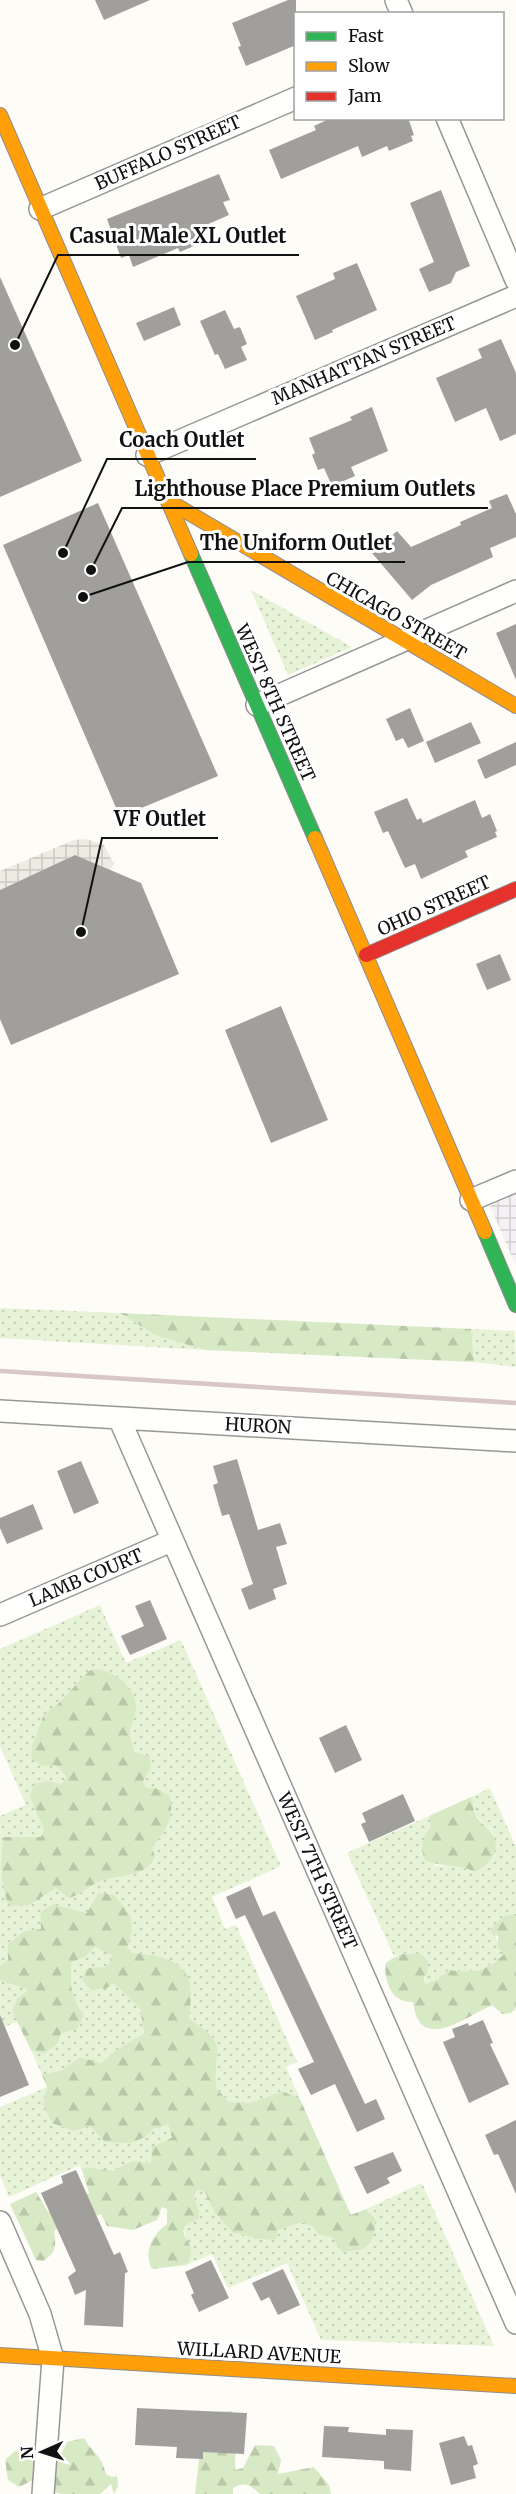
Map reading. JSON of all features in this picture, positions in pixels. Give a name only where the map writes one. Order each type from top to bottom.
[{"type":"street","name":"BUFFALO STREET","points":[[40,209],[294,99]]},
{"type":"street","name":"WEST 8TH STREET","points":[[0,115],[516,1305]]},
{"type":"street","points":[[448,120],[516,280]]},
{"type":"street","name":"MANHATTAN STREET","points":[[147,455],[516,296]]},
{"type":"street","name":"CHICAGO STREET","points":[[167,500],[258,557],[516,706]]},
{"type":"street","points":[[256,705],[516,591]]},
{"type":"street","name":"OHIO STREET","points":[[366,955],[516,889]]},
{"type":"street","points":[[471,1200],[516,1181]]},
{"type":"street","name":"HURON","points":[[0,1411],[516,1441]]},
{"type":"street","name":"WEST 7TH STREET","points":[[119,1418],[516,2323]]},
{"type":"street","name":"LAMB COURT","points":[[0,1615],[171,1541]]},
{"type":"street","points":[[0,2222],[40,2314],[53,2359],[43,2494]]},
{"type":"street","name":"WILLARD AVENUE","points":[[0,2355],[516,2386]]},
{"type":"shaded area","points":[[86,839],[104,845],[114,864],[110,870],[75,855],[0,890],[0,871],[74,840]]},
{"type":"shaded area","points":[[516,1194],[516,1266],[490,1206]]},
{"type":"green space","points":[[251,590],[352,647],[288,675]]},
{"type":"green space","points":[[0,1308],[120,1313],[156,1335],[205,1350],[0,1338]]},
{"type":"green space","points":[[120,1313],[471,1329],[474,1362],[205,1350],[155,1335]]},
{"type":"green space","points":[[471,1329],[515,1331],[516,1367],[474,1362]]},
{"type":"green space","points":[[100,1605],[126,1663],[181,1640],[281,1866],[212,1897],[225,1929],[236,1925],[297,2062],[286,2067],[300,2099],[282,2091],[251,2103],[229,2102],[215,2088],[217,2048],[210,2035],[189,2018],[190,1996],[150,1954],[132,1953],[127,1948],[98,1893],[87,1913],[51,1904],[40,1912],[41,1929],[22,1931],[8,1944],[8,1960],[0,1966],[0,1816],[26,1805],[0,1746],[0,1649]]},
{"type":"green space","points":[[95,1669],[117,1677],[132,1694],[136,1709],[130,1733],[134,1752],[149,1756],[151,1768],[143,1781],[146,1788],[155,1788],[169,1795],[171,1810],[168,1823],[152,1847],[155,1857],[145,1869],[101,1881],[73,1897],[68,1898],[56,1888],[29,1905],[10,1906],[4,1891],[2,1873],[4,1837],[41,1837],[44,1830],[30,1796],[34,1784],[47,1781],[62,1784],[67,1777],[55,1765],[42,1766],[31,1758],[32,1747],[44,1714],[57,1705],[89,1671]]},
{"type":"green space","points":[[490,1788],[516,1847],[516,1914],[504,1916],[491,1929],[504,1954],[498,1960],[479,1970],[449,1970],[437,1980],[424,1985],[428,1961],[412,1953],[394,1956],[347,1853],[429,1816],[431,1827],[426,1833],[435,1866],[456,1865],[474,1872],[493,1834],[475,1814],[471,1797]]},
{"type":"green space","points":[[471,1797],[476,1816],[495,1840],[495,1852],[489,1862],[474,1872],[461,1867],[436,1864],[424,1859],[423,1842],[431,1827],[429,1816]]},
{"type":"green space","points":[[98,1893],[114,1895],[128,1913],[132,1931],[127,1948],[133,1953],[173,1962],[185,1973],[190,1989],[189,2018],[211,2035],[215,2042],[217,2048],[216,2088],[229,2102],[251,2103],[282,2091],[300,2099],[351,2215],[366,2209],[375,2218],[373,2236],[366,2247],[342,2252],[332,2237],[319,2235],[313,2227],[302,2222],[278,2230],[276,2239],[271,2240],[233,2233],[214,2212],[205,2192],[198,2190],[194,2197],[199,2211],[198,2219],[189,2223],[184,2231],[191,2250],[191,2256],[186,2265],[152,2269],[149,2263],[150,2244],[167,2224],[167,2209],[162,2207],[157,2220],[133,2230],[107,2226],[101,2214],[54,2230],[53,2251],[43,2261],[36,2260],[10,2204],[36,2192],[48,2212],[89,2193],[82,2170],[85,2167],[113,2171],[132,2161],[151,2163],[152,2147],[172,2138],[168,2125],[153,2129],[145,2137],[131,2143],[105,2142],[90,2126],[74,2131],[52,2123],[43,2104],[47,2087],[42,2075],[62,2070],[80,2057],[101,2063],[115,2051],[144,2033],[140,2008],[113,1983],[107,1988],[91,1990],[82,1980],[88,1968],[106,1967],[113,1956],[95,1947],[85,1957],[72,1962],[72,1990],[84,2016],[76,2029],[61,2033],[58,2043],[44,2054],[31,2050],[12,2011],[17,1999],[28,1990],[0,1980],[0,1966],[8,1960],[8,1944],[23,1931],[41,1929],[40,1912],[52,1904],[87,1913]]},
{"type":"green space","points":[[516,1914],[516,2008],[511,2013],[502,2014],[492,2005],[456,2024],[433,2029],[424,2026],[417,2017],[413,2002],[399,1999],[394,1995],[386,1978],[385,1964],[394,1958],[402,1954],[421,1954],[428,1961],[425,1984],[437,1980],[449,1970],[472,1971],[485,1968],[504,1954],[498,1947],[498,1936],[491,1933],[490,1929],[504,1916]]},
{"type":"green space","points":[[95,1947],[113,1956],[106,1967],[113,1983],[140,2008],[144,2033],[115,2051],[101,2063],[80,2057],[62,2070],[42,2075],[31,2050],[44,2054],[61,2033],[74,2000],[69,1983],[72,1962],[85,1957]]},
{"type":"green space","points":[[0,1980],[28,1990],[12,2011],[18,2021],[0,2029]]},
{"type":"green space","points":[[47,2087],[43,2104],[90,2126],[105,2141],[145,2137],[153,2129],[168,2125],[172,2139],[152,2163],[132,2161],[113,2171],[85,2167],[82,2170],[80,2165],[9,2197],[0,2175],[0,2107]]},
{"type":"green space","points":[[422,2183],[494,2346],[321,2340],[287,2263],[228,2288],[212,2254],[186,2265],[191,2251],[184,2229],[199,2211],[194,2197],[198,2190],[205,2192],[214,2212],[233,2233],[250,2235],[266,2241],[278,2230],[302,2222],[313,2227],[319,2235],[332,2236],[342,2251],[351,2250],[375,2218],[366,2209]]},
{"type":"green space","points":[[232,2411],[236,2419],[235,2470],[243,2468],[255,2445],[274,2446],[281,2460],[278,2474],[314,2467],[329,2485],[331,2494],[260,2494],[245,2484],[233,2488],[233,2494],[195,2494],[200,2452],[213,2412]]},
{"type":"green space","points":[[84,2438],[99,2458],[106,2474],[112,2477],[117,2476],[118,2486],[114,2494],[111,2484],[100,2494],[61,2494],[54,2492],[54,2478],[35,2479],[19,2487],[8,2480],[5,2460],[15,2451],[23,2452],[36,2447],[53,2459],[61,2454],[67,2442]]},
{"type":"building","points":[[95,0],[150,0],[104,20]]},
{"type":"building","points":[[288,0],[296,0],[294,46],[246,66],[232,23]]},
{"type":"building","points":[[327,120],[409,120],[414,135],[411,136],[413,141],[389,151],[387,146],[362,157],[358,146],[281,179],[269,150],[316,130],[314,126]]},
{"type":"building","points":[[219,174],[230,200],[223,202],[229,215],[197,229],[203,242],[180,252],[178,248],[133,267],[129,255],[121,258],[107,219]]},
{"type":"building","points":[[441,190],[470,266],[456,272],[451,283],[429,292],[419,269],[434,262],[410,203]]},
{"type":"building","points":[[357,263],[377,310],[315,340],[296,296],[335,279],[333,273]]},
{"type":"building","points":[[0,277],[82,461],[0,497]]},
{"type":"building","points":[[174,307],[181,325],[144,341],[136,323]]},
{"type":"building","points":[[225,310],[234,329],[240,327],[247,344],[241,347],[247,360],[225,369],[218,354],[215,355],[200,321]]},
{"type":"building","points":[[501,339],[516,373],[516,434],[500,441],[486,408],[455,422],[436,378],[482,358],[478,349]]},
{"type":"building","points":[[372,407],[388,451],[351,467],[355,476],[332,486],[324,468],[318,470],[309,438],[352,420],[350,417]]},
{"type":"building","points":[[507,494],[516,514],[516,537],[490,548],[493,557],[431,585],[412,600],[372,553],[397,531],[411,547],[461,525],[460,522],[492,508],[489,501]]},
{"type":"building","points":[[98,503],[218,776],[120,817],[3,545]]},
{"type":"building","points":[[516,624],[516,680],[496,633]]},
{"type":"building","points":[[410,708],[424,741],[408,748],[403,738],[396,741],[386,719]]},
{"type":"building","points":[[471,722],[481,743],[435,763],[426,742]]},
{"type":"building","points":[[516,742],[516,765],[485,779],[477,760]]},
{"type":"building","points":[[407,798],[417,820],[421,818],[423,823],[475,800],[482,818],[490,814],[497,837],[465,851],[468,857],[421,879],[415,864],[405,868],[388,831],[383,833],[374,812]]},
{"type":"building","points":[[75,855],[141,883],[179,974],[11,1045],[0,1019],[0,890]]},
{"type":"building","points":[[500,954],[511,980],[487,990],[476,964]]},
{"type":"building","points":[[281,1006],[328,1120],[271,1143],[225,1030]]},
{"type":"building","points":[[237,1459],[258,1530],[280,1523],[287,1544],[276,1547],[287,1584],[273,1589],[276,1599],[249,1610],[241,1589],[253,1584],[229,1514],[222,1516],[213,1485],[218,1483],[213,1466]]},
{"type":"building","points":[[81,1461],[99,1503],[74,1514],[57,1471]]},
{"type":"building","points":[[33,1504],[43,1529],[7,1544],[0,1528],[0,1518]]},
{"type":"building","points":[[150,1600],[167,1639],[130,1655],[121,1636],[144,1626],[135,1606]]},
{"type":"building","points":[[346,1725],[362,1760],[335,1773],[319,1738]]},
{"type":"building","points":[[403,1794],[415,1821],[369,1842],[361,1824],[366,1822],[362,1813]]},
{"type":"building","points":[[250,1886],[263,1916],[275,1911],[365,2104],[376,2099],[385,2119],[357,2132],[335,2084],[311,2095],[298,2069],[314,2062],[245,1915],[236,1919],[226,1897]]},
{"type":"building","points":[[0,2015],[29,2085],[0,2097]]},
{"type":"building","points":[[483,2020],[493,2043],[490,2044],[509,2084],[469,2103],[443,2042],[455,2037],[452,2029],[468,2023],[469,2026]]},
{"type":"building","points":[[516,2120],[516,2194],[498,2154],[494,2155],[485,2135]]},
{"type":"building","points":[[393,2152],[402,2171],[387,2178],[390,2183],[367,2194],[354,2167]]},
{"type":"building","points":[[76,2170],[114,2255],[120,2252],[128,2272],[125,2273],[123,2327],[84,2325],[86,2290],[75,2295],[68,2277],[76,2271],[41,2193],[63,2183],[61,2176]]},
{"type":"building","points":[[211,2260],[229,2298],[199,2312],[191,2295],[194,2293],[185,2272]]},
{"type":"building","points":[[283,2269],[300,2305],[278,2315],[269,2297],[261,2301],[252,2283]]},
{"type":"building","points":[[137,2408],[247,2413],[244,2454],[203,2452],[203,2459],[176,2458],[177,2447],[135,2445]]},
{"type":"building","points":[[324,2426],[349,2427],[348,2432],[386,2435],[386,2429],[413,2430],[411,2471],[384,2469],[384,2461],[322,2457]]},
{"type":"building","points":[[464,2436],[468,2446],[472,2445],[478,2464],[473,2466],[476,2478],[451,2485],[439,2443]]},
{"type":"railway","points":[[0,1371],[516,1403]]},
{"type":"traffic: fast","points":[[191,554],[315,838]]},
{"type":"traffic: fast","points":[[485,1232],[516,1305]]},
{"type":"traffic: slow","points":[[0,115],[191,554]]},
{"type":"traffic: slow","points":[[167,500],[516,706]]},
{"type":"traffic: slow","points":[[315,838],[485,1232]]},
{"type":"traffic: slow","points":[[0,2355],[516,2386]]},
{"type":"traffic: jam","points":[[366,955],[516,889]]},
{"type":"place","name":"Casual Male XL Outlet","points":[[15,345]]},
{"type":"place","name":"Coach Outlet","points":[[63,553]]},
{"type":"place","name":"Lighthouse Place Premium Outlets","points":[[91,570]]},
{"type":"place","name":"The Uniform Outlet","points":[[83,597]]},
{"type":"place","name":"VF Outlet","points":[[81,932]]}]
